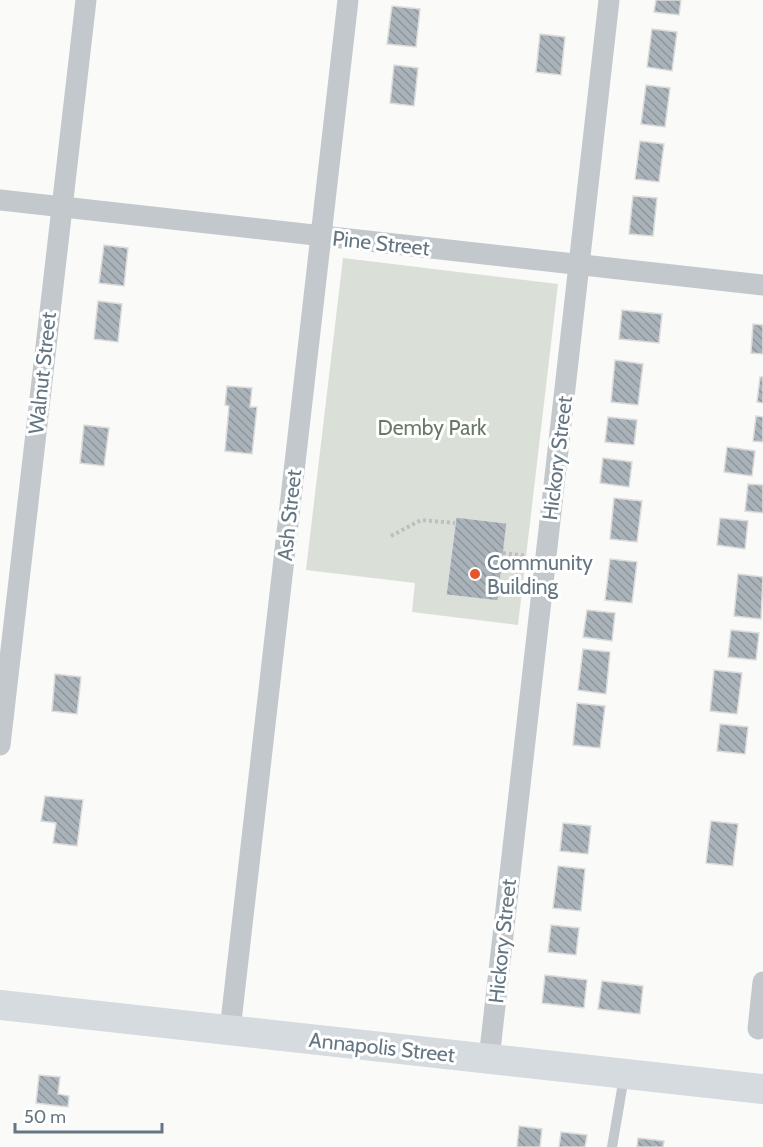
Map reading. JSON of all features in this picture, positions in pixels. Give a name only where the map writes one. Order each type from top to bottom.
[{"type":"street","name":"Walnut Street","points":[[0,745],[86,0]]},
{"type":"street","name":"Ash Street","points":[[230,1030],[348,0]]},
{"type":"street","name":"Hickory Street","points":[[489,1059],[609,0]]},
{"type":"street","name":"Pine Street","points":[[0,200],[763,285]]},
{"type":"street","points":[[758,1029],[763,982]]},
{"type":"street","name":"Annapolis Street","points":[[0,1005],[763,1089]]},
{"type":"lane","points":[[612,1147],[624,1074]]},
{"type":"path","points":[[391,536],[421,520],[455,523]]},
{"type":"green space","name":"Demby Park","points":[[343,258],[558,284],[518,625],[412,612],[415,583],[306,570]]},
{"type":"building","points":[[656,0],[681,0],[679,15],[654,12]]},
{"type":"building","points":[[392,6],[420,9],[416,47],[387,44]]},
{"type":"building","points":[[652,29],[677,32],[672,71],[647,67]]},
{"type":"building","points":[[540,34],[565,37],[561,75],[536,72]]},
{"type":"building","points":[[394,65],[418,68],[414,106],[390,103]]},
{"type":"building","points":[[646,85],[670,88],[665,127],[641,124]]},
{"type":"building","points":[[640,141],[664,144],[659,182],[635,179]]},
{"type":"building","points":[[633,196],[657,198],[653,236],[629,234]]},
{"type":"building","points":[[104,245],[128,248],[124,286],[99,283]]},
{"type":"building","points":[[98,301],[122,304],[118,342],[94,339]]},
{"type":"building","points":[[622,310],[662,314],[659,343],[619,339]]},
{"type":"building","points":[[753,324],[763,325],[763,354],[751,353]]},
{"type":"building","points":[[615,360],[643,364],[638,405],[611,402]]},
{"type":"building","points":[[760,377],[763,377],[763,403],[757,402]]},
{"type":"building","points":[[227,386],[252,388],[250,407],[257,407],[252,454],[225,451],[229,406],[225,405]]},
{"type":"building","points":[[756,416],[763,417],[763,442],[753,441]]},
{"type":"building","points":[[608,417],[637,420],[634,445],[605,442]]},
{"type":"building","points":[[84,425],[109,428],[104,466],[80,463]]},
{"type":"building","points":[[727,447],[755,451],[752,476],[724,472]]},
{"type":"building","points":[[603,458],[632,462],[629,487],[600,483]]},
{"type":"building","points":[[748,484],[763,485],[763,513],[745,511]]},
{"type":"building","points":[[614,498],[642,501],[637,542],[610,539]]},
{"type":"building","name":"Community Building","points":[[456,517],[507,523],[498,601],[446,595]]},
{"type":"building","points":[[720,518],[748,521],[745,549],[717,545]]},
{"type":"building","points":[[610,559],[637,562],[632,603],[605,600]]},
{"type":"building","points":[[738,574],[763,577],[761,619],[734,616]]},
{"type":"building","points":[[587,610],[615,613],[612,641],[583,637]]},
{"type":"building","points":[[731,630],[759,633],[756,660],[728,657]]},
{"type":"building","points":[[583,649],[610,652],[606,694],[578,690]]},
{"type":"building","points":[[714,670],[742,673],[737,714],[710,711]]},
{"type":"building","points":[[55,674],[81,677],[77,714],[52,711]]},
{"type":"building","points":[[577,703],[605,706],[600,748],[573,745]]},
{"type":"building","points":[[720,724],[748,727],[745,754],[717,751]]},
{"type":"building","points":[[45,796],[83,800],[77,846],[53,843],[56,823],[41,821]]},
{"type":"building","points":[[711,821],[738,824],[733,866],[706,863]]},
{"type":"building","points":[[563,823],[591,826],[588,854],[560,851]]},
{"type":"building","points":[[558,866],[585,869],[581,911],[553,908]]},
{"type":"building","points":[[551,925],[579,928],[576,955],[548,952]]},
{"type":"building","points":[[545,975],[587,980],[584,1008],[542,1003]]},
{"type":"building","points":[[602,981],[643,986],[640,1014],[598,1009]]},
{"type":"building","points":[[39,1075],[60,1077],[58,1094],[69,1096],[68,1107],[36,1103]]},
{"type":"building","points":[[519,1126],[542,1129],[540,1147],[517,1147]]},
{"type":"building","points":[[561,1132],[587,1135],[585,1147],[559,1147]]},
{"type":"building","points":[[638,1138],[664,1141],[663,1147],[637,1147]]},
{"type":"place","name":"Community Building","points":[[475,574]]}]
